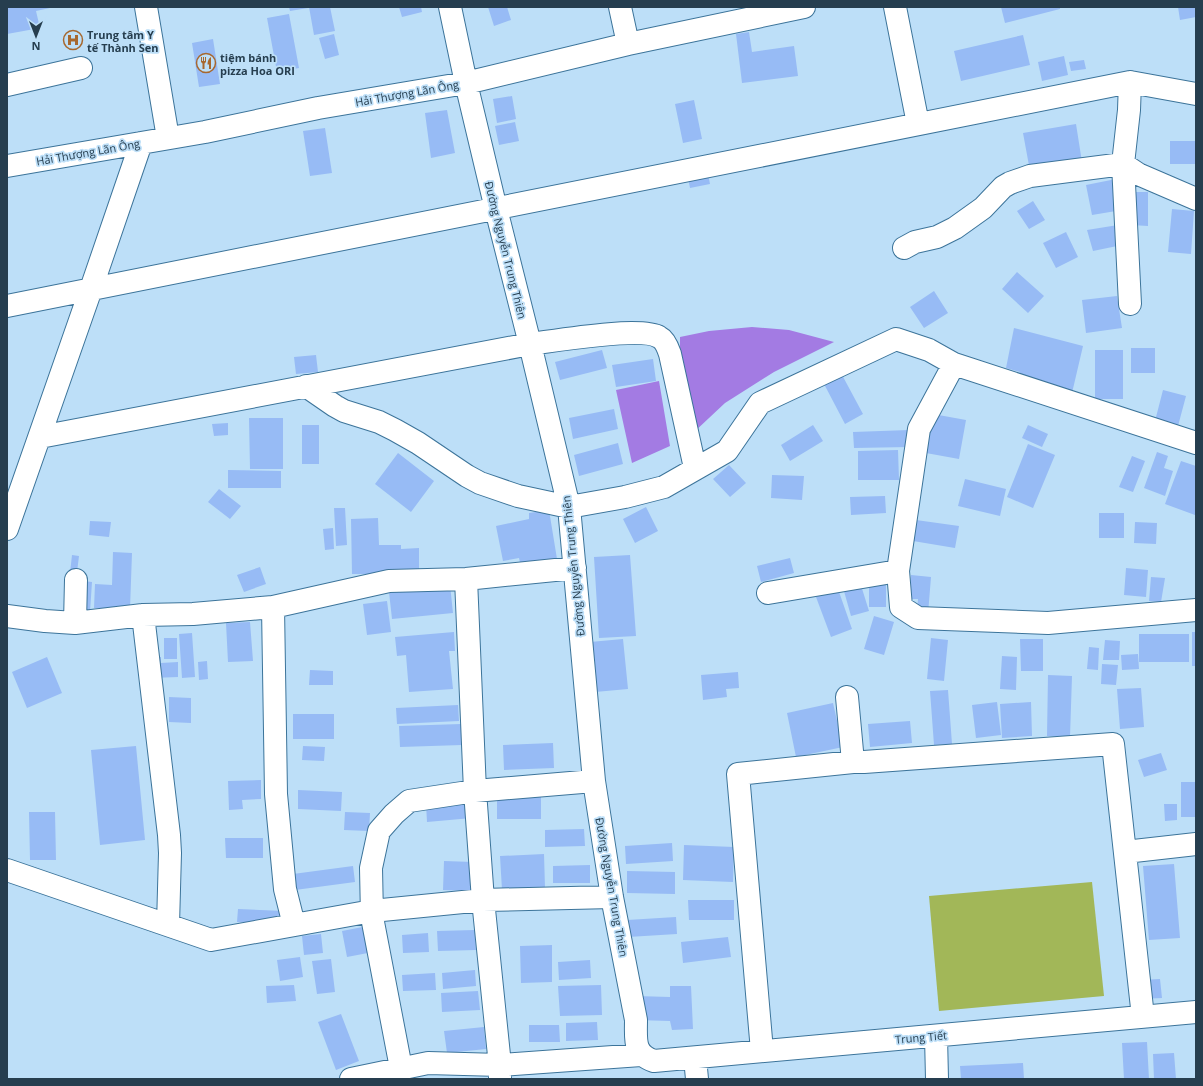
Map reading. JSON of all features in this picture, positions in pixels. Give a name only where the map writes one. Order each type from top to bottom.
[{"type":"street","points":[[146,7],[168,138]]},
{"type":"street","name":"Đường Nguyễn Trung Thiên","points":[[450,7],[466,83],[569,507],[594,781],[612,897],[636,1020],[636,1041],[644,1057]]},
{"type":"street","points":[[620,7],[628,44]]},
{"type":"street","name":"Hải Thượng Lãn Ông","points":[[7,166],[205,132],[318,108],[466,83],[628,44],[804,7]]},
{"type":"street","points":[[895,7],[918,124]]},
{"type":"street","points":[[7,85],[81,68]]},
{"type":"street","points":[[1130,82],[1129,110],[1123,164],[1130,304]]},
{"type":"street","points":[[7,306],[1130,82],[1196,94]]},
{"type":"street","points":[[7,529],[141,143]]},
{"type":"street","points":[[904,248],[915,242],[937,236],[955,228],[983,208],[1010,183],[1030,176],[1123,164],[1138,174],[1196,199]]},
{"type":"street","points":[[40,437],[530,344],[610,334],[641,333],[652,334],[659,337],[667,346],[696,468]]},
{"type":"street","points":[[306,386],[344,411],[378,422],[395,430],[480,483],[518,496],[569,507],[625,497],[664,487],[727,451],[760,403],[896,339],[929,350],[954,364],[1196,443]]},
{"type":"street","points":[[954,364],[919,429],[898,571],[901,607],[918,618],[1048,623],[1196,610]]},
{"type":"street","points":[[7,616],[75,623],[143,615],[192,614],[273,607],[389,581],[466,579],[575,568]]},
{"type":"street","points":[[768,593],[898,571]]},
{"type":"street","points":[[466,579],[475,791],[483,900],[500,1072]]},
{"type":"street","points":[[75,623],[76,580]]},
{"type":"street","points":[[273,607],[276,794],[285,889],[294,925]]},
{"type":"street","points":[[143,615],[169,835],[170,860],[168,925]]},
{"type":"street","points":[[847,697],[853,762]]},
{"type":"street","points":[[762,1051],[738,774],[853,762],[1113,744],[1143,1017]]},
{"type":"street","points":[[401,1068],[372,917],[371,868],[378,831],[409,801],[475,791],[594,781]]},
{"type":"street","points":[[1125,852],[1196,844]]},
{"type":"street","points":[[7,870],[211,940],[372,911],[483,900],[612,897]]},
{"type":"street","name":"Trung Tiết","points":[[351,1079],[428,1062],[500,1072],[644,1057],[654,1061],[696,1058],[1196,1012]]},
{"type":"street","points":[[936,1036],[938,1079]]},
{"type":"street","points":[[696,1058],[696,1079]]},
{"type":"green space","points":[[1092,882],[1104,996],[939,1011],[929,896]]},
{"type":"shaded area","points":[[752,327],[789,330],[834,342],[774,372],[725,403],[693,433],[680,354],[680,337],[709,331]]},
{"type":"shaded area","points":[[659,381],[670,446],[632,463],[616,390]]},
{"type":"building","points":[[7,7],[50,8],[36,11],[40,28],[7,34]]},
{"type":"building","points":[[289,7],[308,7],[308,8],[290,11]]},
{"type":"building","points":[[309,7],[330,7],[335,31],[314,35]]},
{"type":"building","points":[[399,7],[421,7],[422,12],[402,17]]},
{"type":"building","points":[[488,7],[507,7],[511,20],[494,26]]},
{"type":"building","points":[[1001,7],[1060,7],[1060,9],[1005,23]]},
{"type":"building","points":[[1178,7],[1196,7],[1196,17],[1180,20]]},
{"type":"building","points":[[289,14],[299,68],[277,72],[267,18]]},
{"type":"building","points":[[749,32],[752,52],[794,46],[798,76],[742,83],[736,34]]},
{"type":"building","points":[[334,34],[339,55],[325,59],[319,38]]},
{"type":"building","points":[[1023,35],[1030,65],[961,81],[954,51]]},
{"type":"building","name":"tiệm bánh pizza Hoa ORI","points":[[213,39],[220,84],[199,87],[192,43]]},
{"type":"building","points":[[1064,56],[1068,75],[1042,81],[1038,62]]},
{"type":"building","points":[[1084,60],[1086,69],[1071,71],[1069,62]]},
{"type":"building","points":[[512,96],[516,119],[497,123],[493,99]]},
{"type":"building","points":[[694,100],[702,139],[683,143],[675,104]]},
{"type":"building","points":[[447,110],[455,153],[431,158],[425,113]]},
{"type":"building","points":[[515,122],[519,141],[499,145],[495,126]]},
{"type":"building","points":[[1076,124],[1082,162],[1030,171],[1023,133]]},
{"type":"building","points":[[325,128],[332,173],[310,176],[303,131]]},
{"type":"building","points":[[1170,141],[1196,141],[1196,164],[1170,164]]},
{"type":"building","points":[[708,174],[710,184],[690,188],[688,178]]},
{"type":"building","points":[[1116,179],[1118,193],[1113,194],[1116,211],[1092,215],[1086,185]]},
{"type":"building","points":[[1131,192],[1148,192],[1148,226],[1131,225]]},
{"type":"building","points":[[1033,201],[1045,220],[1029,229],[1017,211]]},
{"type":"building","points":[[1172,209],[1194,211],[1191,254],[1168,252]]},
{"type":"building","points":[[1118,225],[1122,245],[1093,251],[1087,230]]},
{"type":"building","points":[[1066,232],[1078,257],[1056,268],[1043,243]]},
{"type":"building","points":[[1017,272],[1044,296],[1028,313],[1002,289]]},
{"type":"building","points":[[934,291],[948,313],[924,328],[910,307]]},
{"type":"building","points":[[1117,296],[1122,328],[1086,333],[1082,300]]},
{"type":"building","points":[[1014,328],[1083,346],[1072,393],[1018,380],[1020,372],[1006,368]]},
{"type":"building","points":[[1131,348],[1155,348],[1155,373],[1131,373]]},
{"type":"building","points":[[602,350],[607,368],[560,380],[555,362]]},
{"type":"building","points":[[1095,350],[1123,350],[1123,399],[1095,399]]},
{"type":"building","points":[[316,355],[318,372],[296,374],[294,357]]},
{"type":"building","points":[[653,359],[656,381],[616,387],[612,365]]},
{"type":"building","points":[[841,373],[863,414],[845,424],[823,382]]},
{"type":"building","points":[[1163,390],[1186,396],[1178,426],[1155,421]]},
{"type":"building","points":[[614,409],[618,429],[573,439],[569,418]]},
{"type":"building","points":[[933,414],[966,420],[959,459],[926,453]]},
{"type":"building","points":[[249,418],[283,418],[283,469],[250,469]]},
{"type":"building","points":[[228,423],[228,435],[214,436],[212,424]]},
{"type":"building","points":[[302,425],[319,425],[319,464],[302,464]]},
{"type":"building","points":[[813,425],[823,441],[790,461],[781,445]]},
{"type":"building","points":[[1028,425],[1048,434],[1042,447],[1022,438]]},
{"type":"building","points":[[909,430],[909,447],[854,448],[853,432]]},
{"type":"building","points":[[618,443],[623,464],[579,476],[574,455]]},
{"type":"building","points":[[1028,444],[1055,455],[1033,508],[1007,497]]},
{"type":"building","points":[[898,450],[899,480],[858,480],[858,451]]},
{"type":"building","points":[[1157,452],[1168,456],[1164,468],[1173,471],[1165,496],[1144,488]]},
{"type":"building","points":[[398,453],[434,481],[411,512],[375,484]]},
{"type":"building","points":[[1132,456],[1145,461],[1133,492],[1119,487]]},
{"type":"building","points":[[1181,461],[1196,466],[1195,515],[1165,504]]},
{"type":"building","points":[[729,465],[746,483],[730,497],[713,479]]},
{"type":"building","points":[[228,470],[281,471],[281,488],[228,488]]},
{"type":"building","points":[[772,475],[804,476],[802,500],[771,498]]},
{"type":"building","points":[[965,479],[1006,489],[1000,516],[958,506]]},
{"type":"building","points":[[219,489],[241,506],[230,519],[208,502]]},
{"type":"building","points":[[885,496],[886,513],[851,515],[850,497]]},
{"type":"building","points":[[646,507],[658,531],[635,543],[623,519]]},
{"type":"building","points":[[334,508],[345,508],[347,545],[336,546]]},
{"type":"building","points":[[549,510],[557,559],[521,567],[519,558],[503,561],[496,526],[529,519],[529,513]]},
{"type":"building","points":[[1099,513],[1124,513],[1124,538],[1099,538]]},
{"type":"building","points":[[378,518],[379,545],[401,545],[401,549],[419,548],[419,577],[379,574],[352,574],[351,519]]},
{"type":"building","points":[[916,520],[959,526],[955,548],[913,541]]},
{"type":"building","points":[[90,521],[111,522],[109,537],[89,535]]},
{"type":"building","points":[[1135,522],[1157,523],[1156,544],[1134,543]]},
{"type":"building","points":[[333,528],[334,549],[325,550],[323,529]]},
{"type":"building","points":[[113,552],[132,553],[130,609],[94,608],[95,584],[112,585]]},
{"type":"building","points":[[72,555],[79,556],[76,580],[92,582],[90,612],[66,609]]},
{"type":"building","points":[[630,555],[636,636],[599,638],[594,557]]},
{"type":"building","points":[[790,558],[794,573],[761,582],[757,566]]},
{"type":"building","points":[[260,567],[266,584],[244,592],[237,575]]},
{"type":"building","points":[[1126,568],[1148,570],[1146,597],[1124,595]]},
{"type":"building","points":[[911,575],[931,577],[928,614],[917,613],[918,599],[909,599]]},
{"type":"building","points":[[869,577],[886,577],[886,607],[869,607]]},
{"type":"building","points":[[1151,577],[1165,578],[1161,602],[1149,601]]},
{"type":"building","points":[[859,579],[869,611],[851,616],[842,584]]},
{"type":"building","points":[[450,585],[453,613],[392,619],[389,592]]},
{"type":"building","points":[[838,589],[852,629],[831,637],[816,597]]},
{"type":"building","points":[[387,601],[391,632],[367,635],[363,604]]},
{"type":"building","points":[[874,616],[894,622],[884,655],[864,649]]},
{"type":"building","points":[[250,622],[253,661],[228,662],[226,623]]},
{"type":"building","points":[[454,632],[455,651],[449,651],[453,689],[409,692],[406,655],[397,656],[395,637]]},
{"type":"building","points":[[1192,632],[1196,632],[1196,666],[1192,666]]},
{"type":"building","points":[[192,633],[195,677],[182,678],[179,634]]},
{"type":"building","points":[[1139,634],[1189,634],[1189,662],[1139,662]]},
{"type":"building","points":[[164,638],[177,638],[177,659],[164,659]]},
{"type":"building","points":[[931,638],[948,640],[944,681],[927,679]]},
{"type":"building","points":[[623,639],[628,689],[595,692],[590,642]]},
{"type":"building","points":[[1020,639],[1043,639],[1043,671],[1021,671]]},
{"type":"building","points":[[1105,640],[1120,641],[1119,660],[1103,660]]},
{"type":"building","points":[[1089,647],[1099,648],[1098,670],[1087,669]]},
{"type":"building","points":[[1138,654],[1139,669],[1122,670],[1121,655]]},
{"type":"building","points":[[1002,656],[1017,657],[1016,690],[1000,689]]},
{"type":"building","points":[[47,657],[62,693],[27,708],[12,672]]},
{"type":"building","points":[[151,657],[161,657],[161,663],[178,662],[178,677],[152,678]]},
{"type":"building","points":[[207,661],[208,679],[199,680],[198,662]]},
{"type":"building","points":[[1102,664],[1118,665],[1116,685],[1101,684]]},
{"type":"building","points":[[310,670],[333,671],[333,685],[309,685]]},
{"type":"building","points":[[738,672],[739,688],[726,689],[727,697],[703,700],[701,675]]},
{"type":"building","points":[[1048,675],[1072,676],[1070,737],[1047,736]]},
{"type":"building","points":[[1141,688],[1144,727],[1120,729],[1117,689]]},
{"type":"building","points":[[948,690],[952,744],[934,745],[930,691]]},
{"type":"building","points":[[169,697],[191,698],[191,723],[169,722]]},
{"type":"building","points":[[997,702],[1001,735],[976,738],[972,705]]},
{"type":"building","points":[[1031,702],[1032,736],[1002,738],[1000,704]]},
{"type":"building","points":[[833,703],[843,747],[796,757],[787,713]]},
{"type":"building","points":[[458,705],[459,721],[397,724],[396,708]]},
{"type":"building","points":[[293,714],[334,714],[334,739],[293,739]]},
{"type":"building","points":[[910,721],[912,743],[870,747],[868,724]]},
{"type":"building","points":[[461,724],[462,745],[400,747],[399,726]]},
{"type":"building","points":[[553,743],[554,768],[504,770],[503,745]]},
{"type":"building","points":[[136,746],[145,840],[100,845],[91,750]]},
{"type":"building","points":[[303,746],[325,747],[324,761],[302,760]]},
{"type":"building","points":[[1161,753],[1167,770],[1144,777],[1138,760]]},
{"type":"building","points":[[261,780],[261,799],[242,800],[243,809],[229,810],[228,781]]},
{"type":"building","points":[[1181,782],[1196,782],[1196,817],[1181,817]]},
{"type":"building","points":[[298,790],[342,792],[341,811],[298,809]]},
{"type":"building","points":[[497,797],[541,797],[541,819],[497,819]]},
{"type":"building","points":[[470,800],[472,818],[427,822],[426,804]]},
{"type":"building","points":[[1164,804],[1177,804],[1177,820],[1165,821]]},
{"type":"building","points":[[29,812],[55,812],[56,860],[30,860]]},
{"type":"building","points":[[345,812],[370,813],[369,831],[344,830]]},
{"type":"building","points":[[584,829],[585,846],[545,847],[545,830]]},
{"type":"building","points":[[225,838],[263,838],[263,858],[226,858]]},
{"type":"building","points":[[672,843],[673,861],[626,864],[625,846]]},
{"type":"building","points":[[684,845],[734,847],[733,882],[683,880]]},
{"type":"building","points":[[544,854],[545,888],[502,890],[500,856]]},
{"type":"building","points":[[444,861],[473,862],[471,891],[443,890]]},
{"type":"building","points":[[1174,864],[1180,938],[1149,940],[1143,866]]},
{"type":"building","points":[[590,865],[590,883],[553,883],[553,866]]},
{"type":"building","points":[[353,866],[355,882],[295,890],[293,874]]},
{"type":"building","points":[[627,871],[675,872],[675,894],[627,893]]},
{"type":"building","points":[[688,900],[734,900],[734,920],[689,920]]},
{"type":"building","points":[[238,909],[284,911],[284,924],[237,922]]},
{"type":"building","points":[[676,917],[677,934],[628,937],[627,920]]},
{"type":"building","points":[[368,926],[373,952],[347,957],[342,931]]},
{"type":"building","points":[[475,930],[476,950],[438,951],[437,931]]},
{"type":"building","points":[[428,933],[429,952],[403,953],[402,935]]},
{"type":"building","points":[[321,934],[323,953],[304,955],[302,936]]},
{"type":"building","points":[[728,937],[731,957],[683,963],[681,942]]},
{"type":"building","points":[[552,945],[552,982],[521,983],[520,946]]},
{"type":"building","points":[[300,957],[303,977],[280,981],[277,960]]},
{"type":"building","points":[[331,959],[335,992],[317,994],[312,961]]},
{"type":"building","points":[[590,960],[591,978],[559,980],[558,962]]},
{"type":"building","points":[[475,970],[476,986],[443,989],[442,973]]},
{"type":"building","points":[[435,973],[436,990],[403,991],[402,975]]},
{"type":"building","points":[[1160,979],[1162,998],[1141,999],[1140,980]]},
{"type":"building","points":[[294,985],[296,1001],[267,1003],[266,986]]},
{"type":"building","points":[[601,985],[602,1015],[560,1016],[558,986]]},
{"type":"building","points":[[670,986],[691,986],[693,1029],[672,1030],[670,1021],[636,1020],[636,996],[670,997]]},
{"type":"building","points":[[478,991],[480,1010],[442,1012],[441,993]]},
{"type":"building","points":[[341,1014],[359,1061],[336,1070],[318,1022]]},
{"type":"building","points":[[597,1022],[598,1040],[566,1041],[566,1023]]},
{"type":"building","points":[[529,1025],[559,1025],[560,1042],[529,1042]]},
{"type":"building","points":[[484,1027],[486,1049],[447,1053],[444,1031]]},
{"type":"building","points":[[1147,1042],[1149,1079],[1124,1079],[1122,1043]]},
{"type":"building","points":[[1174,1053],[1176,1079],[1154,1079],[1153,1054]]},
{"type":"building","points":[[1023,1063],[1024,1079],[961,1079],[960,1066]]},
{"type":"place","name":"Trung tâm Y tế Thành Sen","points":[[73,40]]},
{"type":"place","name":"tiệm bánh pizza Hoa ORI","points":[[206,63]]}]
